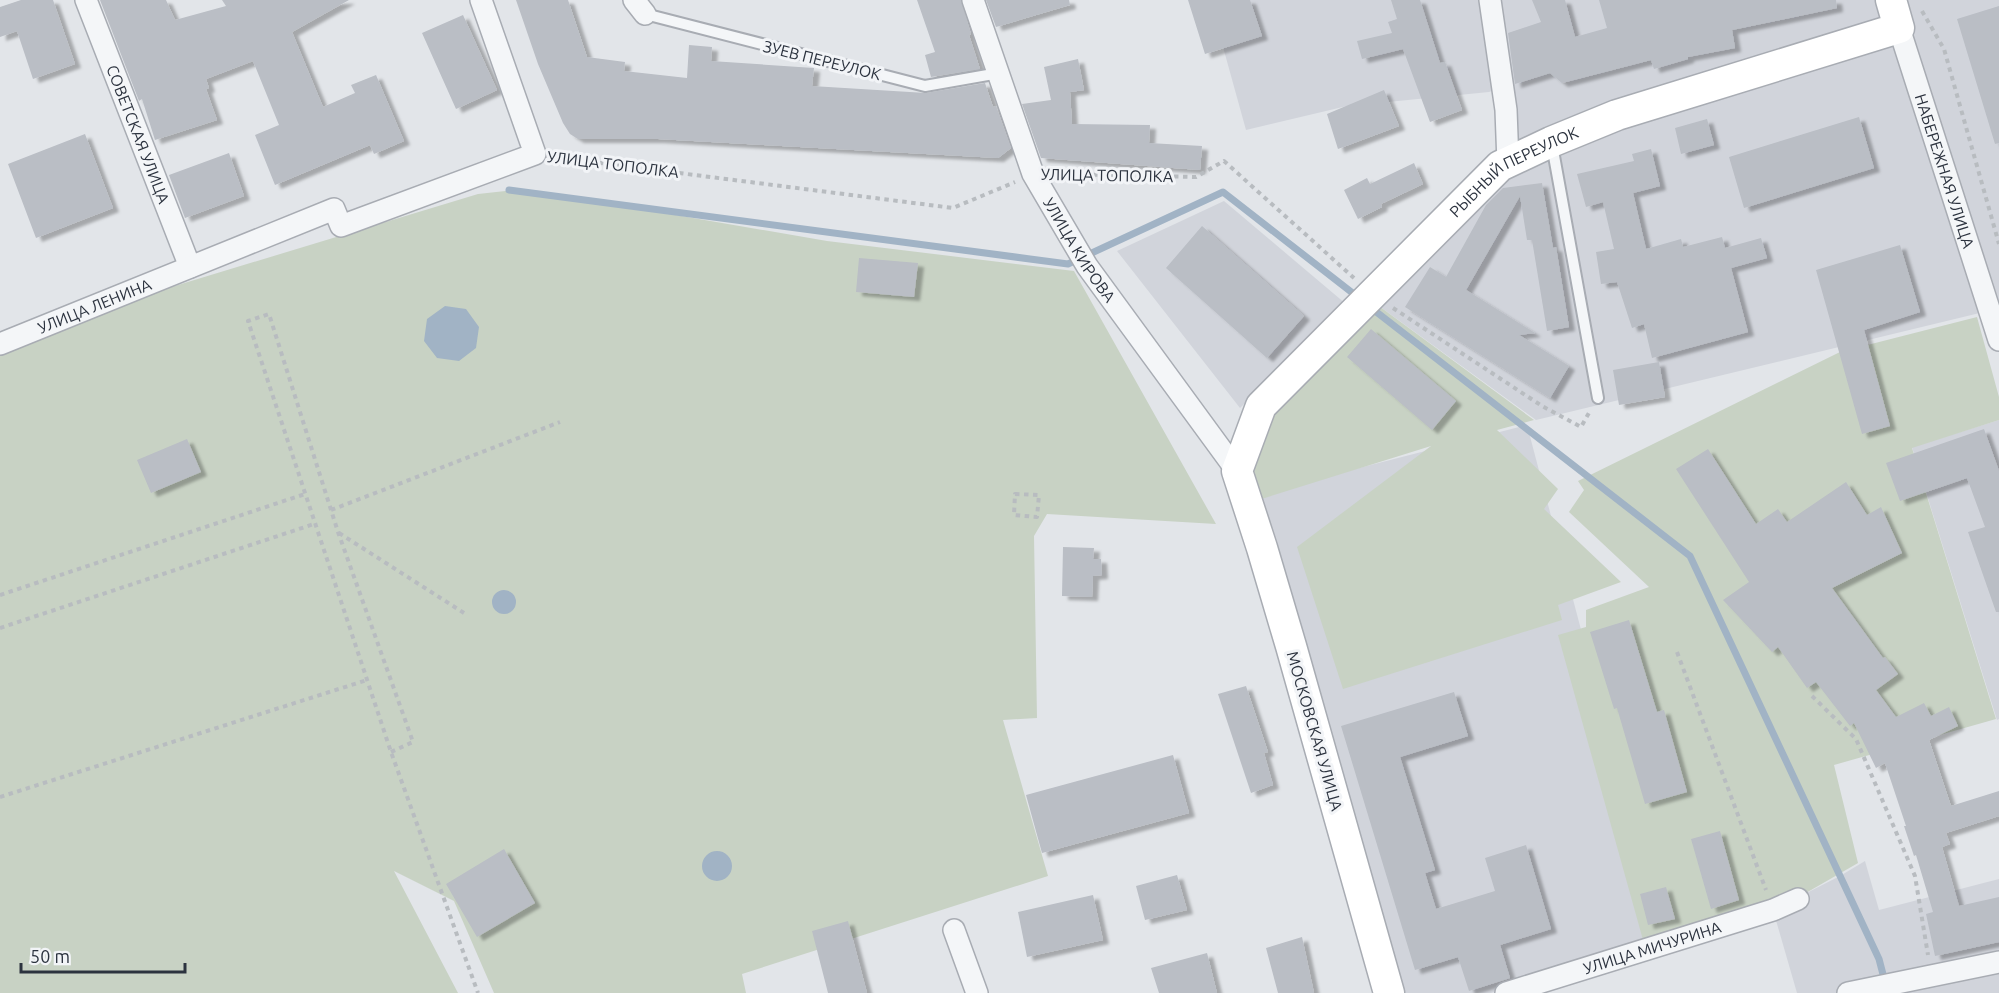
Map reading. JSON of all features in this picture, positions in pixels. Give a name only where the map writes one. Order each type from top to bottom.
[{"type":"street","name":"СОВЕТСКАЯ УЛИЦА","points":[[86,0],[190,267]]},
{"type":"street","name":"УЛИЦА ТОПОЛКА","points":[[481,0],[535,154]]},
{"type":"street","name":"УЛИЦА КИРОВА","points":[[973,0],[1033,174],[1087,266],[1237,471]]},
{"type":"street","points":[[1490,0],[1506,110],[1508,163]]},
{"type":"street","name":"РЫБНЫЙ ПЕРЕУЛОК","points":[[1237,471],[1261,406],[1500,166],[1617,115],[1904,12]]},
{"type":"street","name":"НАБЕРЕЖНАЯ УЛИЦА","points":[[1904,12],[1999,340]]},
{"type":"street","name":"УЛИЦА ЛЕНИНА","points":[[0,344],[334,209],[341,226],[535,154]]},
{"type":"street","name":"МОСКОВСКАЯ УЛИЦА","points":[[1237,471],[1291,646],[1389,993]]},
{"type":"street","name":"УЛИЦА МИЧУРИНА","points":[[1506,993],[1773,910],[1798,899]]},
{"type":"street","points":[[954,930],[977,993]]},
{"type":"street","points":[[1848,993],[1999,962]]},
{"type":"lane","name":"ЗУЕВ ПЕРЕУЛОК","points":[[640,7],[925,86],[999,73]]},
{"type":"lane","points":[[1551,142],[1598,398]]},
{"type":"path","points":[[1904,12],[1944,49],[1999,244]]},
{"type":"path","name":"УЛИЦА ТОПОЛКА","points":[[535,154],[953,208],[1033,174],[1196,177],[1224,161],[1372,294],[1542,406],[1581,427],[1598,398]]},
{"type":"path","points":[[391,752],[413,742],[338,532],[269,314],[248,321],[391,752],[478,993]]},
{"type":"path","points":[[331,510],[560,422]]},
{"type":"path","points":[[0,595],[305,494]]},
{"type":"path","points":[[1015,494],[1039,495],[1037,517],[1014,515],[1015,494]]},
{"type":"path","points":[[0,628],[314,524]]},
{"type":"path","points":[[338,532],[464,613]]},
{"type":"path","points":[[1677,652],[1773,910]]},
{"type":"path","points":[[0,797],[367,680]]},
{"type":"path","points":[[1812,696],[1856,740],[1915,876],[1931,977]]},
{"type":"shaded area","points":[[1210,0],[1999,0],[1999,340],[1988,311],[1536,420],[1368,298],[1500,166],[1500,88],[1489,92],[1347,106],[1246,130]]},
{"type":"shaded area","points":[[1224,201],[1346,304],[1240,408],[1117,251]]},
{"type":"shaded area","points":[[1999,420],[1999,719],[1997,720],[1912,447]]},
{"type":"shaded area","points":[[1527,425],[1608,732],[1747,908],[1491,993],[1398,993],[1255,500],[1355,469]]},
{"type":"shaded area","points":[[1865,861],[1879,910],[1999,879],[1999,993],[1797,993],[1773,910]]},
{"type":"green space","points":[[525,189],[827,241],[1074,271],[1216,524],[1047,514],[1034,536],[1037,718],[1003,720],[1048,876],[742,974],[746,993],[494,993],[454,901],[394,871],[458,993],[0,993],[0,356],[155,292],[478,194]]},
{"type":"green space","points":[[1368,298],[1534,420],[1497,430],[1558,489],[1544,509],[1621,582],[1558,605],[1562,620],[1343,689],[1297,547],[1431,446],[1252,502],[1242,469],[1263,409]]},
{"type":"green space","points":[[1977,317],[1999,397],[1999,420],[1912,448],[1996,719],[1834,765],[1858,863],[1785,905],[1643,940],[1558,635],[1586,627],[1586,610],[1649,587],[1569,512],[1584,490],[1578,481],[1840,352]]},
{"type":"water","points":[[445,306],[466,309],[479,327],[476,348],[459,361],[437,358],[424,341],[427,319]]},
{"type":"water","points":[[504,590],[512,594],[516,602],[512,610],[504,614],[496,610],[492,602],[496,594]]},
{"type":"water","points":[[717,851],[728,855],[732,866],[728,877],[717,881],[706,877],[702,866],[706,855]]},
{"type":"building","points":[[21,0],[53,0],[75,64],[33,79],[17,31],[0,37],[0,7]]},
{"type":"building","points":[[100,0],[166,0],[175,20],[226,6],[222,0],[349,0],[292,32],[323,107],[355,93],[351,85],[376,75],[404,141],[374,154],[370,145],[275,185],[255,135],[279,125],[253,61],[206,79],[209,88],[206,89],[217,120],[155,140],[142,99],[139,101]]},
{"type":"building","points":[[516,0],[568,0],[587,57],[625,62],[624,71],[687,78],[689,45],[712,47],[711,61],[814,68],[812,86],[926,93],[985,83],[1011,148],[998,158],[658,139],[578,139],[570,134],[563,123],[538,64]]},
{"type":"building","points":[[917,0],[961,0],[980,69],[931,77],[925,55],[935,52]]},
{"type":"building","points":[[986,0],[1069,0],[1070,5],[996,27]]},
{"type":"building","points":[[1188,0],[1250,0],[1262,36],[1205,54]]},
{"type":"building","points":[[1391,0],[1420,0],[1440,63],[1445,62],[1462,110],[1430,122],[1403,49],[1362,59],[1357,41],[1392,33],[1388,22],[1397,19]]},
{"type":"building","points":[[1532,0],[1565,0],[1575,37],[1607,28],[1599,0],[1836,0],[1837,8],[1732,30],[1735,48],[1688,57],[1688,59],[1654,69],[1651,60],[1562,83],[1550,73],[1515,84],[1508,33],[1541,22]]},
{"type":"building","points":[[1999,6],[1999,143],[1995,144],[1957,19]]},
{"type":"building","points":[[463,15],[497,90],[456,109],[422,33]]},
{"type":"building","points":[[1078,59],[1084,90],[1070,92],[1072,124],[1150,125],[1149,143],[1202,146],[1200,170],[1041,158],[1022,104],[1051,100],[1044,67]]},
{"type":"building","points":[[1384,90],[1399,126],[1338,149],[1327,114]]},
{"type":"building","points":[[1859,117],[1874,168],[1744,208],[1729,157]]},
{"type":"building","points":[[1707,119],[1714,145],[1681,154],[1675,128]]},
{"type":"building","points":[[85,134],[113,208],[36,238],[8,164]]},
{"type":"building","points":[[1651,149],[1660,186],[1633,193],[1646,249],[1681,239],[1683,247],[1722,237],[1725,248],[1761,238],[1767,258],[1731,268],[1748,332],[1652,358],[1644,324],[1632,328],[1617,282],[1601,284],[1596,252],[1614,249],[1603,202],[1586,207],[1577,174],[1634,161],[1632,154]]},
{"type":"building","points":[[229,153],[244,196],[185,218],[169,175]]},
{"type":"building","points":[[1414,163],[1423,184],[1381,204],[1382,207],[1358,219],[1344,190],[1367,178],[1370,184]]},
{"type":"building","points":[[1542,183],[1553,248],[1556,247],[1569,327],[1547,331],[1532,240],[1527,240],[1520,196],[1466,290],[1535,333],[1519,335],[1569,366],[1550,398],[1405,307],[1430,267],[1446,277],[1486,205],[1503,188]]},
{"type":"building","points":[[1202,226],[1304,316],[1267,358],[1166,268]]},
{"type":"building","points":[[1900,245],[1920,312],[1864,330],[1890,426],[1862,434],[1816,270]]},
{"type":"building","points":[[859,258],[918,263],[914,297],[856,292]]},
{"type":"building","points":[[1371,329],[1456,401],[1432,430],[1347,357]]},
{"type":"building","points":[[1659,362],[1665,397],[1619,405],[1613,370]]},
{"type":"building","points":[[1984,429],[1999,471],[1999,612],[1996,612],[1968,532],[1985,527],[1967,478],[1900,501],[1886,463]]},
{"type":"building","points":[[187,439],[201,472],[151,493],[137,460]]},
{"type":"building","points":[[1708,449],[1756,524],[1778,509],[1787,522],[1846,482],[1867,515],[1881,507],[1902,553],[1832,588],[1883,658],[1885,657],[1898,674],[1876,690],[1896,717],[1924,703],[1931,716],[1949,707],[1958,726],[1929,740],[1951,806],[1999,791],[1999,816],[1946,833],[1950,844],[1942,847],[1959,906],[1999,897],[1999,942],[1935,956],[1926,914],[1933,912],[1885,763],[1876,768],[1854,723],[1850,726],[1816,682],[1807,688],[1778,647],[1772,652],[1723,600],[1749,582],[1676,469]]},
{"type":"building","points":[[1063,547],[1094,548],[1093,559],[1101,559],[1102,575],[1093,576],[1092,597],[1062,596]]},
{"type":"building","points":[[1629,620],[1657,712],[1664,710],[1687,792],[1645,804],[1617,708],[1614,709],[1590,632]]},
{"type":"building","points":[[1246,686],[1268,752],[1264,753],[1273,785],[1251,793],[1218,694]]},
{"type":"building","points":[[1454,692],[1468,736],[1400,757],[1435,870],[1425,873],[1436,909],[1495,891],[1485,858],[1526,845],[1551,929],[1500,945],[1510,978],[1469,991],[1458,957],[1415,970],[1341,726]]},
{"type":"building","points":[[1173,755],[1189,813],[1042,853],[1026,795]]},
{"type":"building","points":[[1720,831],[1739,900],[1711,909],[1691,839]]},
{"type":"building","points":[[504,849],[535,903],[477,937],[446,884]]},
{"type":"building","points":[[1177,875],[1187,910],[1145,920],[1136,886]]},
{"type":"building","points":[[1666,887],[1675,919],[1648,925],[1640,894]]},
{"type":"building","points":[[1093,895],[1103,940],[1027,957],[1018,912]]},
{"type":"building","points":[[848,921],[867,993],[828,993],[812,931]]},
{"type":"building","points":[[1302,937],[1314,993],[1278,993],[1266,948]]},
{"type":"building","points":[[1207,953],[1217,993],[1159,993],[1151,968]]},
{"type":"waterway","points":[[509,190],[1068,264],[1223,192],[1359,298]]},
{"type":"waterway","points":[[1370,307],[1690,556],[1879,959],[1885,982]]}]
